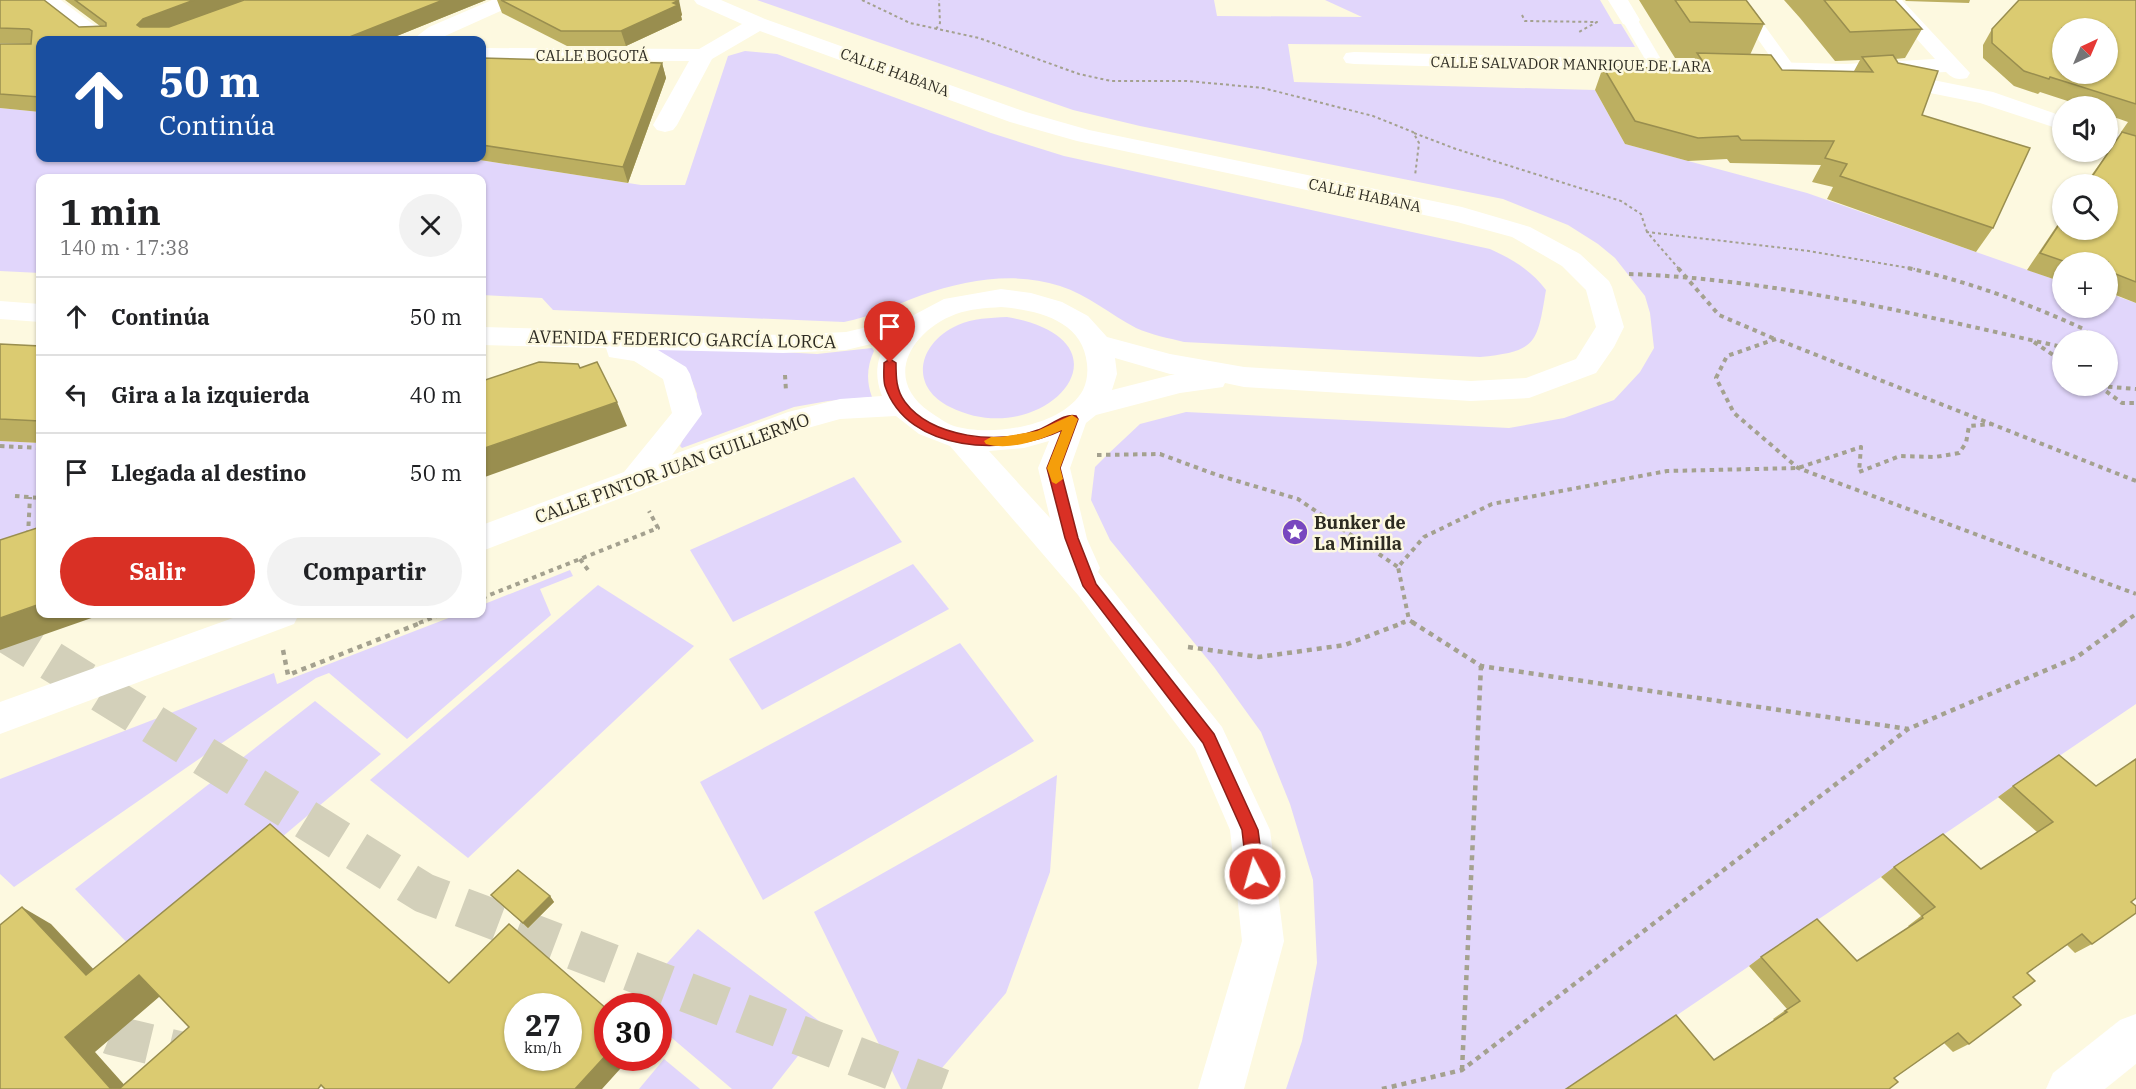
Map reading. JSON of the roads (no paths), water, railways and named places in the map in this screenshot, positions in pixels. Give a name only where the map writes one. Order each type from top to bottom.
[{"type":"street","points":[[48,0],[98,36]]},
{"type":"street","points":[[429,36],[509,0]]},
{"type":"street","name":"CALLE HABANA","points":[[704,0],[758,23],[1018,117],[1085,136],[1462,215],[1521,232],[1571,260],[1599,287],[1610,327],[1600,347],[1586,366],[1528,388],[1471,391],[1244,377],[1170,364],[1098,344]]},
{"type":"street","points":[[1618,0],[1657,66]]},
{"type":"street","points":[[1738,0],[1788,69]]},
{"type":"street","points":[[1891,0],[1950,65],[1985,97]]},
{"type":"street","points":[[665,125],[703,55],[758,23]]},
{"type":"street","name":"CALLE BOGOTÁ","points":[[486,54],[703,55]]},
{"type":"street","name":"CALLE SALVADOR MANRIQUE DE LARA","points":[[1354,58],[1846,71],[1950,65]]},
{"type":"street","name":"CALLE SALVADOR MANRIQUE DE LARA","points":[[1846,71],[1985,97],[2052,120]]},
{"type":"street","points":[[2118,141],[2136,147]]},
{"type":"street","points":[[1079,413],[1040,435],[1001,442],[961,439],[936,431],[916,419],[900,405],[890,384],[890,363],[899,342],[916,324],[941,310],[970,301],[1002,298],[1032,302],[1060,311],[1083,326],[1098,344],[1104,365],[1100,387],[1079,413],[1054,468],[1071,538],[1090,586]]},
{"type":"street","points":[[0,310],[36,313]]},
{"type":"street","name":"AVENIDA FEDERICO GARCÍA LORCA","points":[[486,336],[783,344],[846,341],[916,324]]},
{"type":"street","name":"AVENIDA FEDERICO GARCÍA LORCA","points":[[486,336],[641,352],[676,374],[687,414],[634,481]]},
{"type":"street","name":"CALLE HABANA","points":[[1079,413],[1180,383],[1244,377]]},
{"type":"street","name":"CALLE PINTOR JUAN GUILLERMO","points":[[486,536],[788,423],[840,409],[900,405]]},
{"type":"street","points":[[961,439],[1090,586],[1209,738],[1250,830],[1263,941],[1221,1089]]},
{"type":"street","points":[[0,718],[271,618]]},
{"type":"street","points":[[2069,1089],[2136,1036]]},
{"type":"tunnel","points":[[0,629],[424,893],[942,1089]]},
{"type":"tunnel","points":[[0,988],[112,1035],[208,1058]]},
{"type":"place","name":"Bunker de La Minilla","points":[[1295,532]]}]
